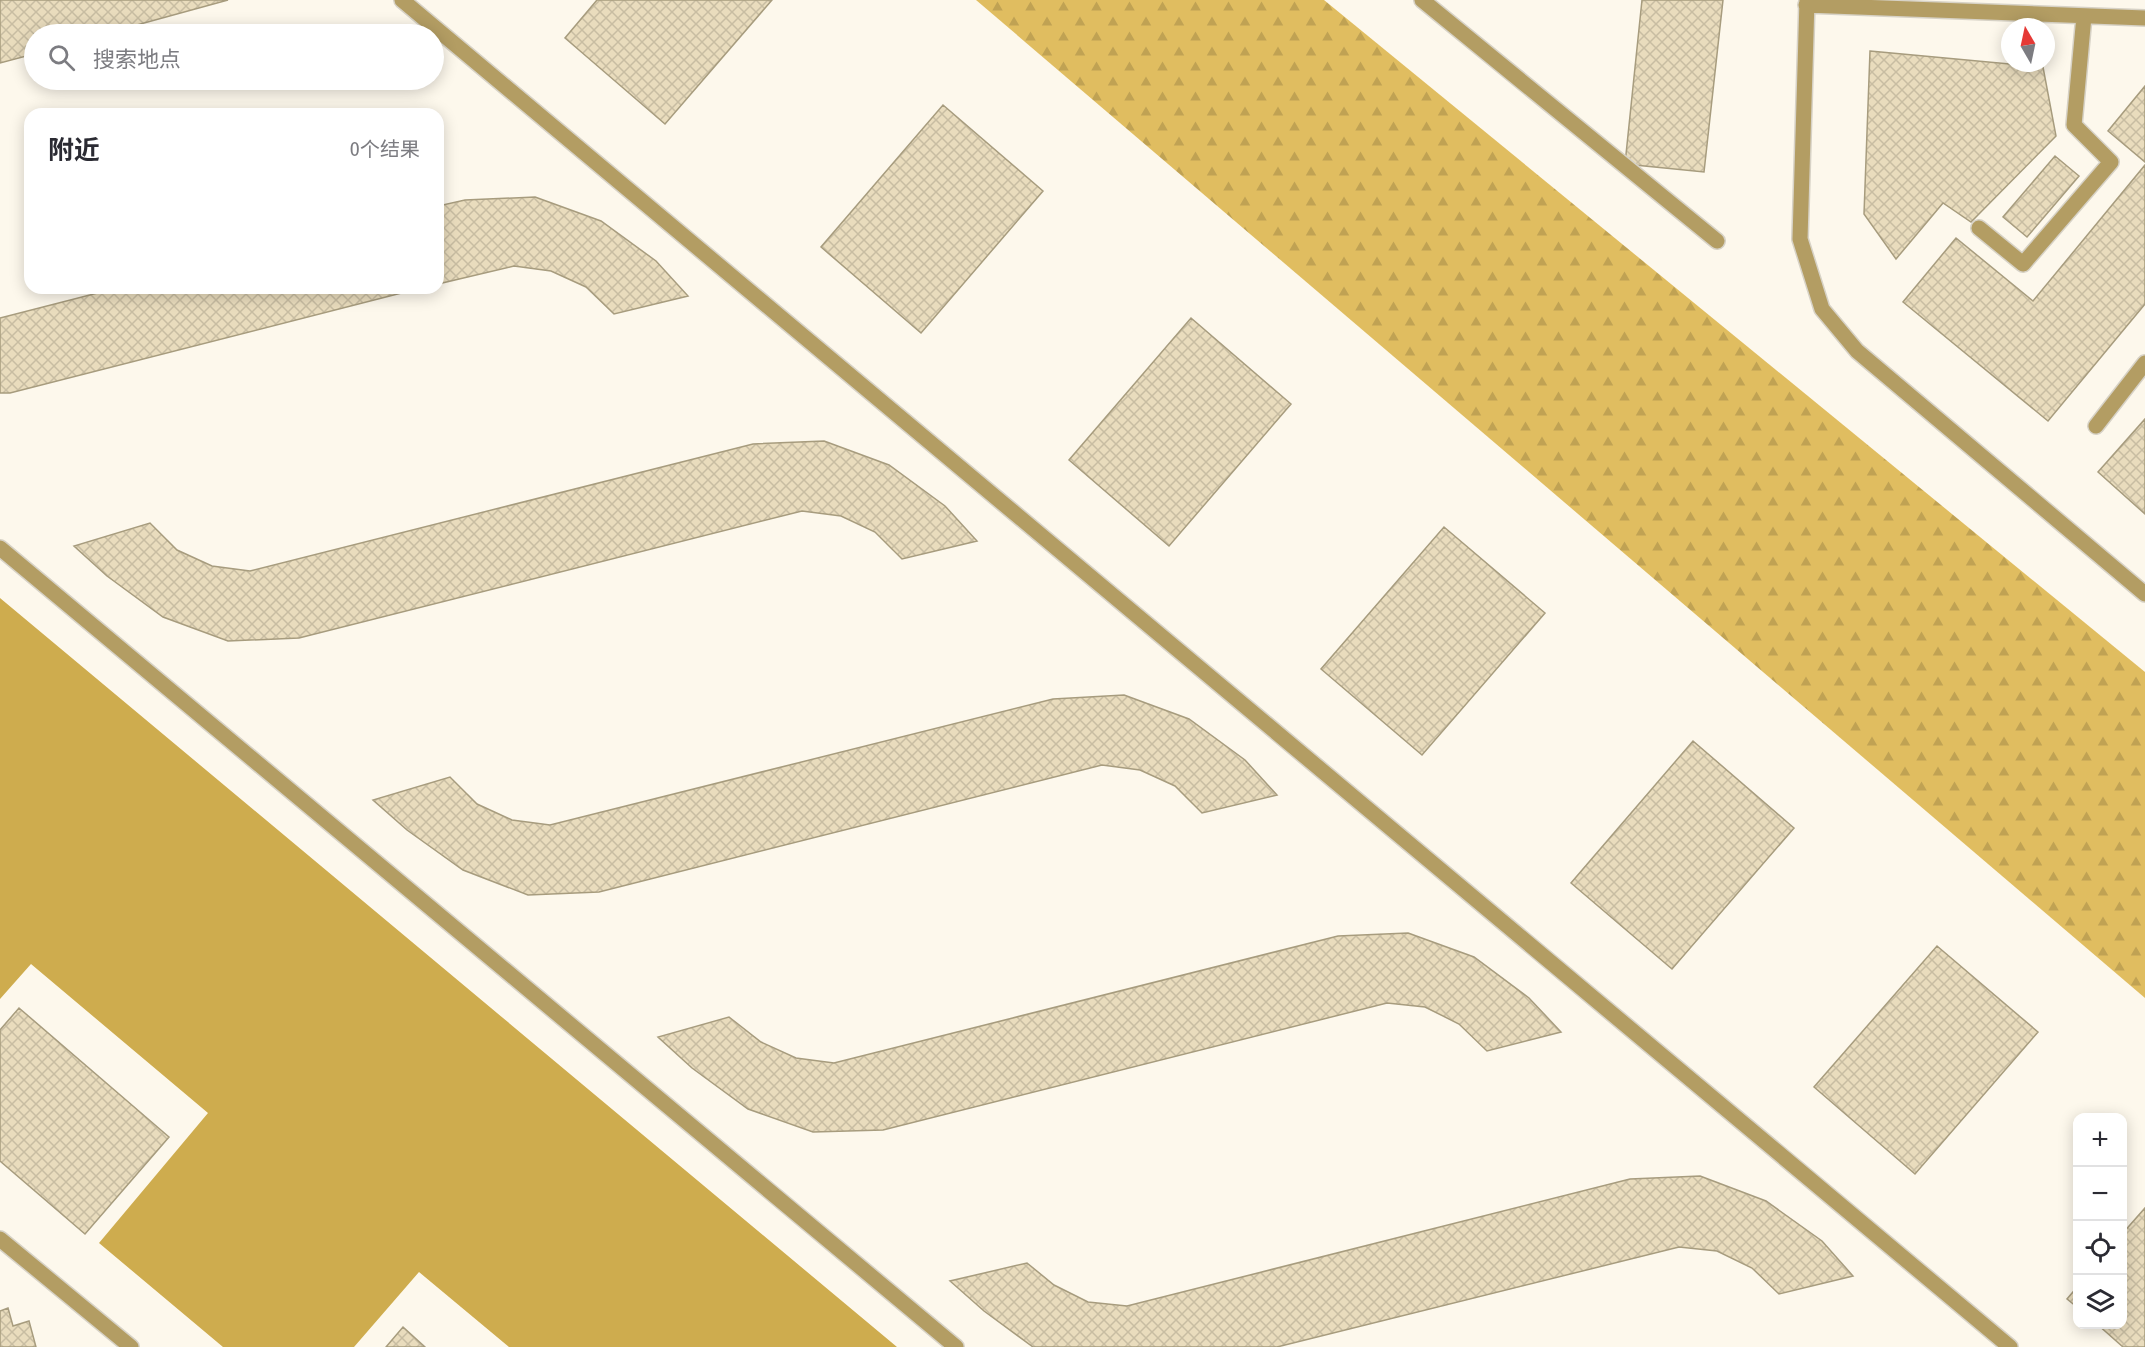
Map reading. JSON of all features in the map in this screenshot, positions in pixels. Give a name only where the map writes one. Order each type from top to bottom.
[{"type":"street","points":[[402,0],[431,24]]},
{"type":"street","points":[[1422,0],[1718,241]]},
{"type":"street","points":[[2145,18],[1807,2],[1800,239],[1822,309],[1857,351],[2145,594]]},
{"type":"street","points":[[1979,228],[2023,264],[2111,162],[2074,125],[2084,16]]},
{"type":"street","points":[[444,35],[2010,1347]]},
{"type":"street","points":[[2096,426],[2145,363]]},
{"type":"street","points":[[0,548],[956,1347]]},
{"type":"street","points":[[0,1239],[131,1347]]},
{"type":"green space","points":[[976,0],[1324,0],[2145,672],[2145,998]]},
{"type":"shaded area","points":[[0,598],[897,1347],[509,1347],[419,1272],[354,1347],[223,1347],[99,1243],[208,1113],[31,964],[0,999]]},
{"type":"building","points":[[0,0],[228,0],[140,24],[24,24],[24,57],[0,63]]},
{"type":"building","points":[[597,0],[772,0],[665,124],[565,38]]},
{"type":"building","points":[[1642,0],[1723,0],[1704,172],[1625,164]]},
{"type":"building","points":[[1870,51],[2001,63],[2001,72],[2044,72],[2056,136],[1971,222],[1943,203],[1896,259],[1864,214]]},
{"type":"building","points":[[2145,86],[2145,162],[2108,131]]},
{"type":"building","points":[[943,105],[1043,191],[921,333],[821,247]]},
{"type":"building","points":[[2055,156],[2079,176],[2027,237],[2003,217]]},
{"type":"building","points":[[2145,165],[2145,304],[2048,421],[1903,302],[1956,238],[2033,301]]},
{"type":"building","points":[[535,197],[601,221],[656,261],[688,296],[614,314],[586,287],[551,271],[514,266],[444,283],[444,205],[465,200]]},
{"type":"building","points":[[94,294],[398,294],[10,393],[0,393],[0,318]]},
{"type":"building","points":[[1191,318],[1291,404],[1169,546],[1069,460]]},
{"type":"building","points":[[2145,419],[2145,514],[2098,472]]},
{"type":"building","points":[[824,441],[889,465],[945,506],[977,541],[902,559],[875,532],[841,516],[802,511],[299,638],[228,641],[163,617],[107,576],[74,546],[150,523],[177,550],[212,566],[250,571],[753,444]]},
{"type":"building","points":[[1444,527],[1545,613],[1422,755],[1321,669]]},
{"type":"building","points":[[1124,695],[1189,719],[1245,760],[1277,795],[1202,813],[1175,786],[1140,770],[1102,765],[599,892],[528,895],[463,870],[407,830],[373,800],[450,777],[477,804],[512,820],[550,825],[1053,699]]},
{"type":"building","points":[[1693,741],[1794,828],[1672,969],[1571,883]]},
{"type":"building","points":[[1408,933],[1474,957],[1529,998],[1561,1032],[1487,1051],[1459,1024],[1425,1007],[1387,1003],[883,1130],[813,1132],[748,1109],[692,1068],[658,1037],[729,1017],[761,1042],[796,1058],[834,1063],[1338,936]]},
{"type":"building","points":[[1937,946],[2038,1032],[1915,1174],[1814,1087]]},
{"type":"building","points":[[19,1008],[169,1137],[85,1234],[0,1161],[0,1030]]},
{"type":"building","points":[[1700,1176],[1766,1201],[1822,1241],[1853,1276],[1779,1294],[1752,1268],[1717,1251],[1679,1247],[1277,1347],[1033,1347],[984,1311],[950,1281],[1027,1263],[1054,1285],[1088,1302],[1127,1306],[1630,1179]]},
{"type":"building","points":[[2145,1208],[2145,1347],[2123,1347],[2103,1329],[2127,1329],[2127,1228]]},
{"type":"building","points":[[2073,1292],[2073,1304],[2067,1299]]},
{"type":"building","points":[[8,1308],[13,1326],[29,1321],[36,1347],[0,1347],[0,1311]]},
{"type":"building","points":[[403,1327],[425,1347],[386,1347]]}]
